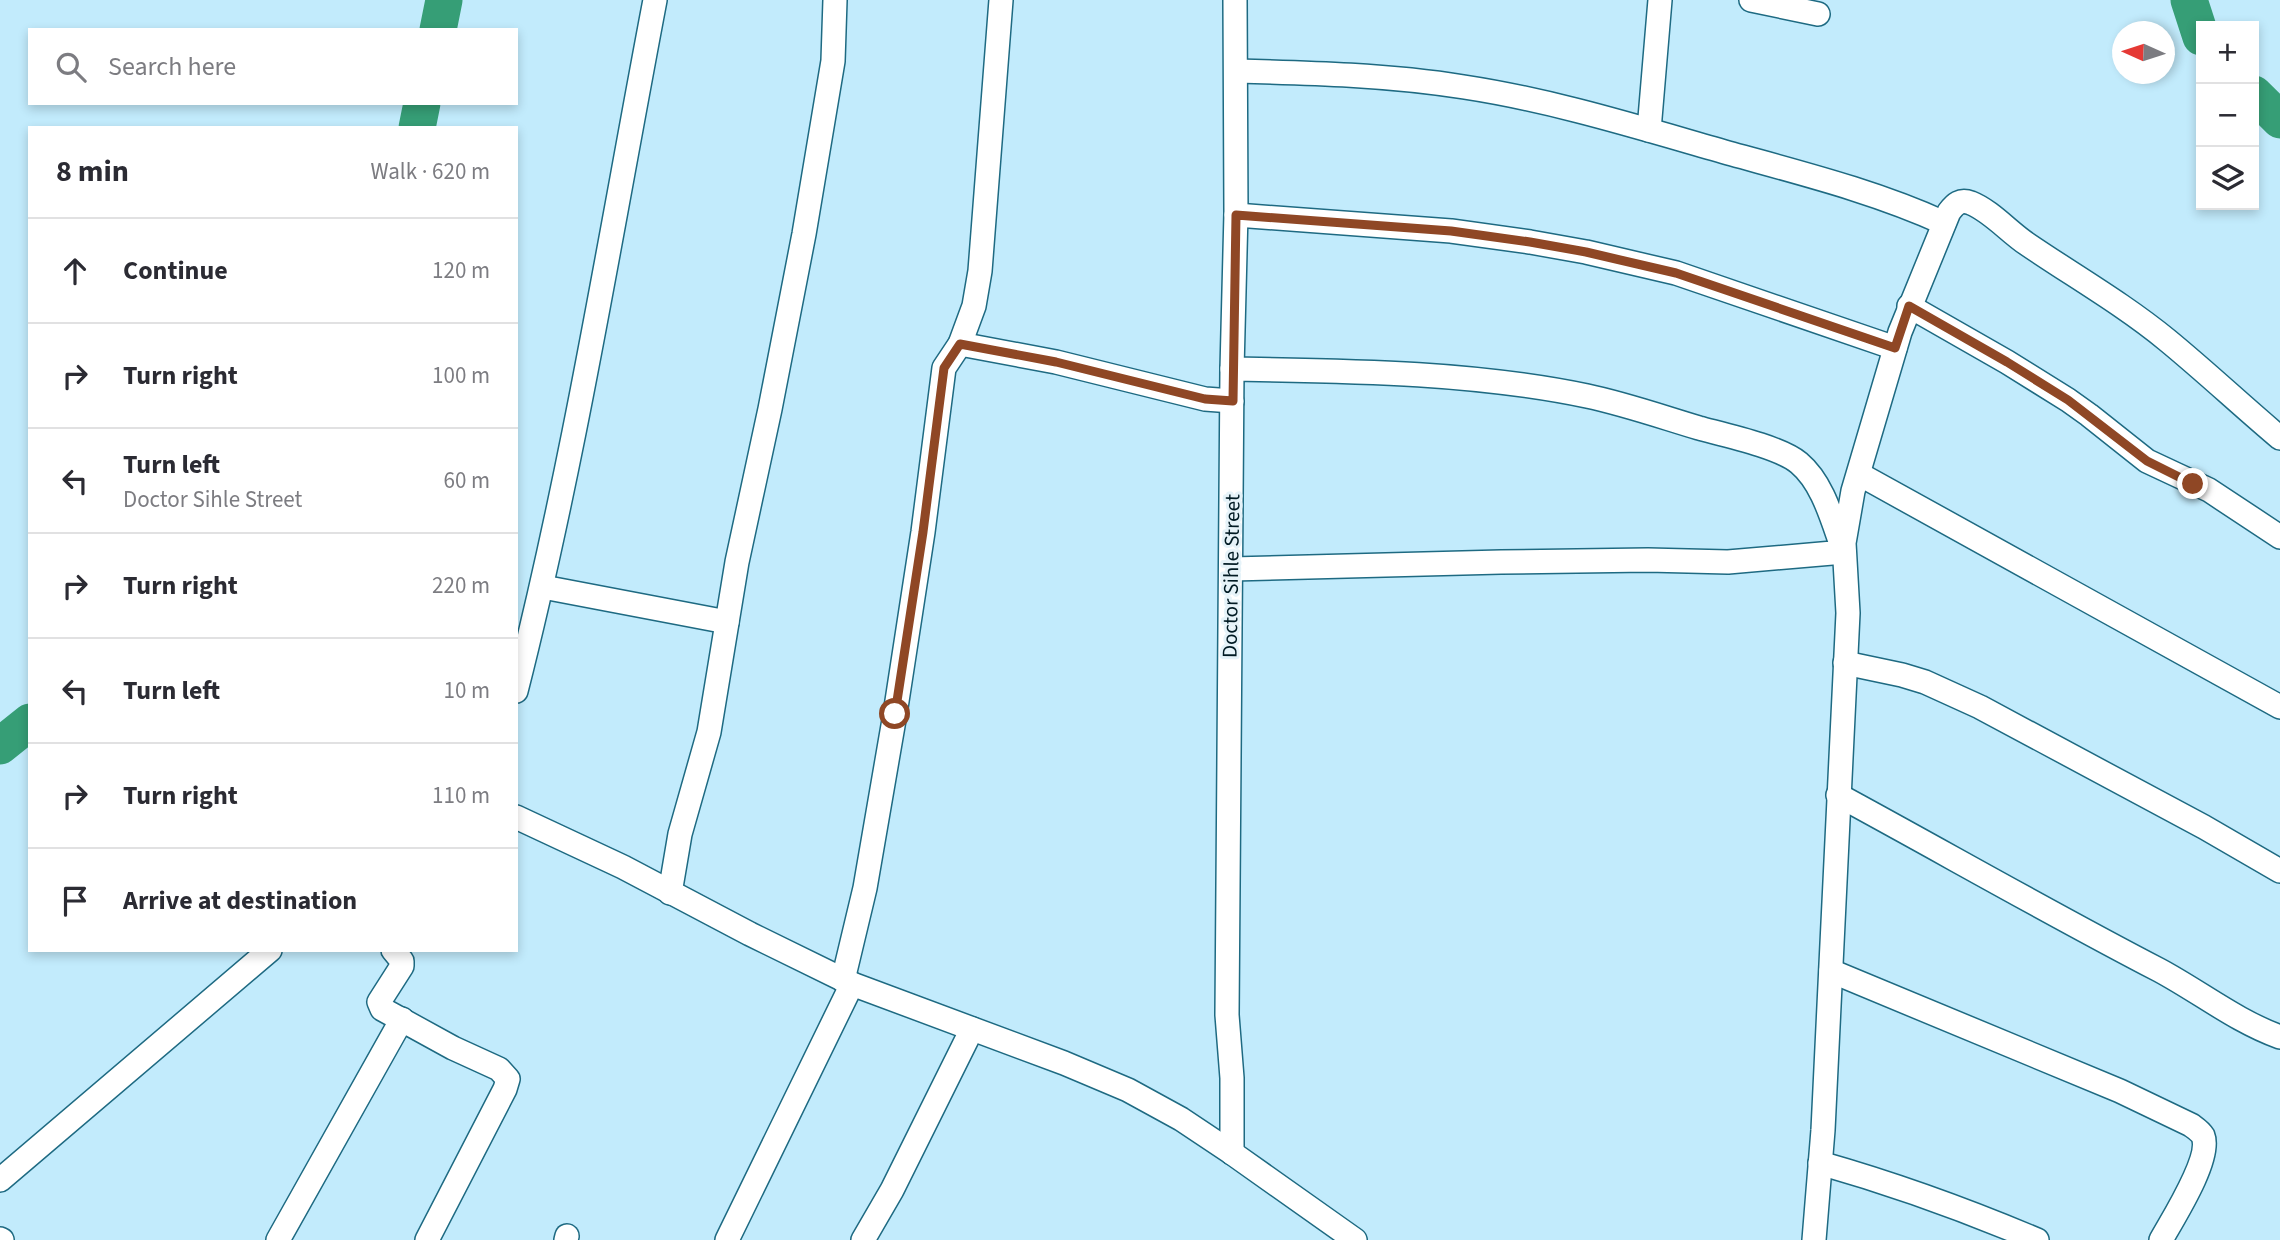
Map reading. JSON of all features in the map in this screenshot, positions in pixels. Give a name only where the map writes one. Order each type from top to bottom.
[{"type":"street","points":[[518,683],[543,587],[595,332],[655,0]]},
{"type":"street","points":[[670,893],[680,834],[709,732],[727,622],[804,234],[832,61],[835,0]]},
{"type":"street","points":[[727,1240],[847,982],[891,741],[923,532],[944,368],[960,344],[974,306],[980,271],[1002,0]]},
{"type":"street","name":"Doctor Sihle Street","points":[[1232,1153],[1232,1078],[1227,1015],[1232,369],[1236,215],[1235,0]]},
{"type":"street","points":[[1649,130],[1660,0]]},
{"type":"street","points":[[1751,0],[1818,14]]},
{"type":"street","points":[[1236,71],[1362,76],[1464,87],[1588,112],[1838,184],[1914,209],[1944,223]]},
{"type":"street","points":[[1814,1240],[1831,971],[1848,613],[1844,552],[1846,520],[1909,306],[1954,205],[1961,201],[1971,203],[2026,244],[2119,304],[2167,340],[2280,438]]},
{"type":"street","points":[[1236,215],[1451,231],[1586,252],[1676,273],[1895,348]]},
{"type":"street","points":[[1909,306],[2068,400],[2147,461],[2209,490],[2280,537]]},
{"type":"street","points":[[960,344],[1056,362],[1205,399],[1233,401]]},
{"type":"street","points":[[1232,369],[1401,373],[1500,382],[1589,397],[1708,430],[1796,461],[1815,482],[1844,552]]},
{"type":"street","points":[[1859,474],[2280,707]]},
{"type":"street","points":[[1232,569],[1648,559],[1728,562],[1844,552]]},
{"type":"street","points":[[543,587],[727,622]]},
{"type":"street","points":[[1845,663],[1902,675],[1980,706],[2280,871]]},
{"type":"street","points":[[1838,795],[2162,972],[2231,1014],[2280,1037]]},
{"type":"street","points":[[518,818],[623,867],[847,982],[1064,1063],[1128,1090],[1181,1119],[1355,1240]]},
{"type":"street","points":[[0,1180],[268,952]]},
{"type":"street","points":[[395,952],[401,958],[402,966],[379,1005],[388,1013],[453,1048],[499,1069],[508,1079],[427,1240]]},
{"type":"street","points":[[1831,971],[2120,1091],[2198,1131],[2203,1136],[2203,1156],[2185,1199],[2161,1240]]},
{"type":"street","points":[[278,1240],[402,1019]]},
{"type":"street","points":[[863,1240],[892,1190],[972,1029]]},
{"type":"street","points":[[1820,1163],[1891,1184],[2037,1240]]},
{"type":"waterway","points":[[438,28],[444,0]]},
{"type":"waterway","points":[[2189,0],[2196,22]]},
{"type":"waterway","points":[[2259,99],[2280,120]]},
{"type":"waterway","points":[[417,126],[422,105]]},
{"type":"waterway","points":[[0,746],[28,724]]},
{"type":"route","points":[[895,714],[923,532],[944,368],[951,355],[960,344],[1056,362],[1205,399],[1233,401],[1236,215],[1451,231],[1586,252],[1676,273],[1895,348],[1909,306],[2068,400],[2147,461],[2193,484]]}]
